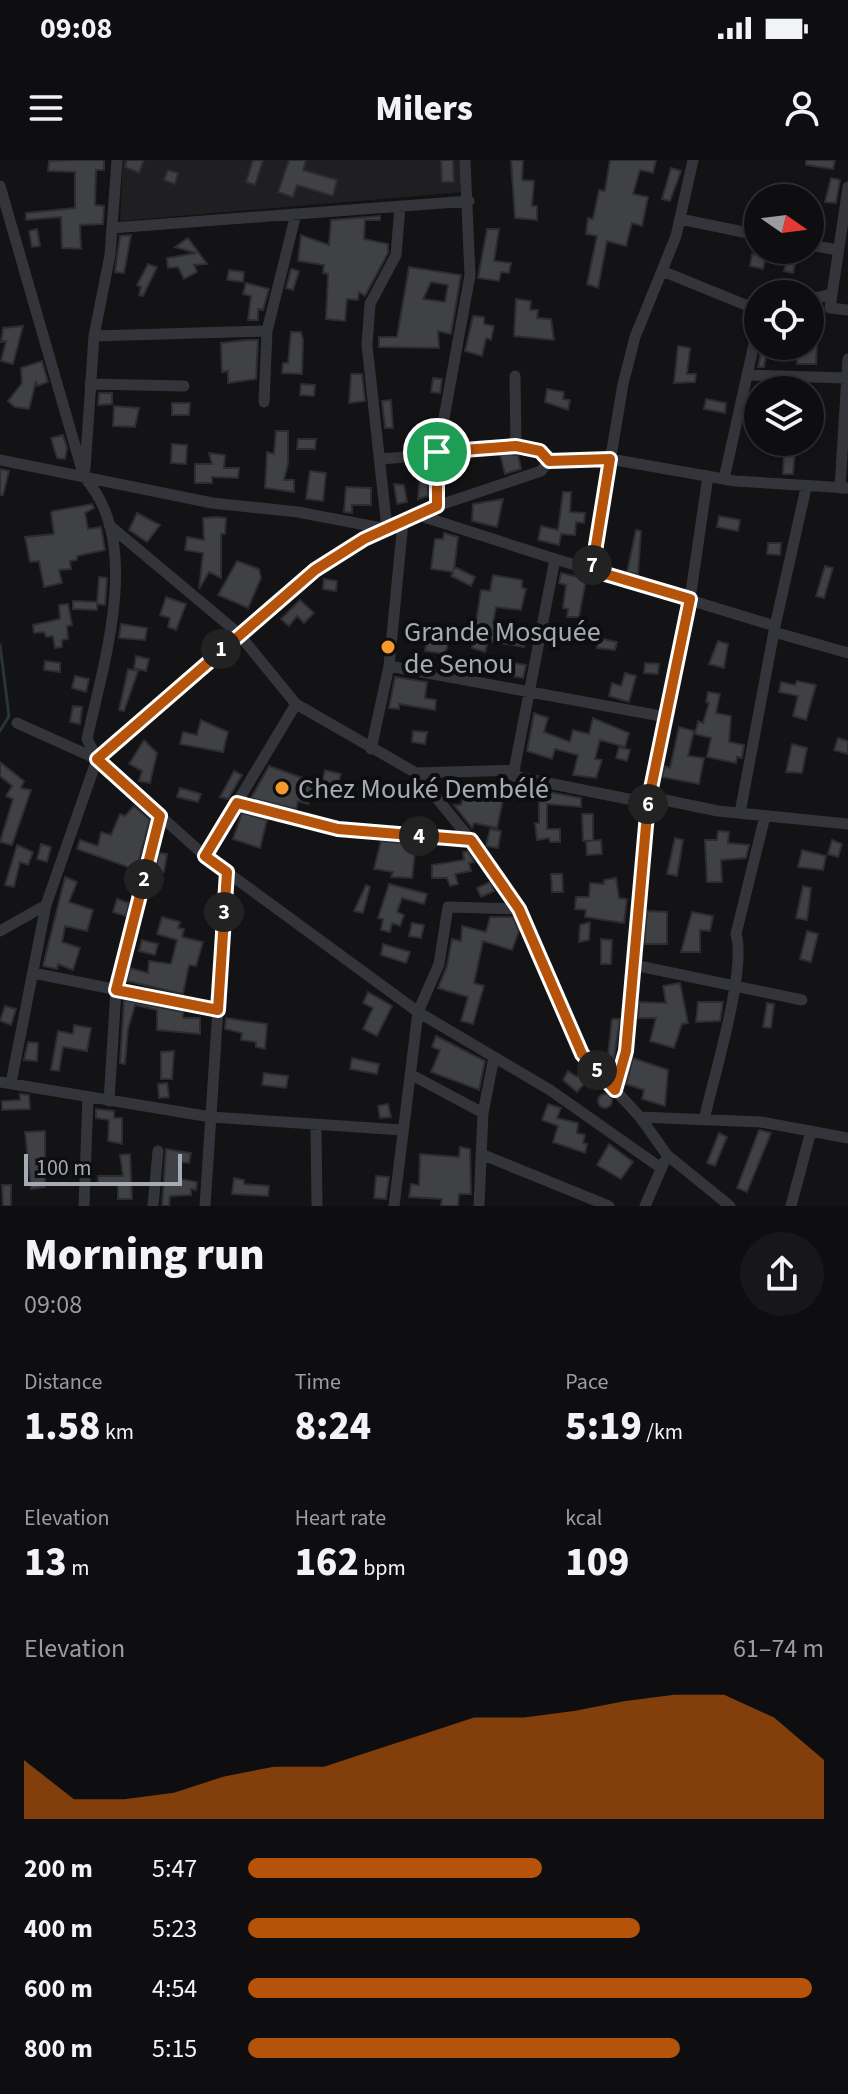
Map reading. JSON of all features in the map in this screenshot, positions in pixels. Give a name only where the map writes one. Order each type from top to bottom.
[{"type":"street","points":[[84,477],[94,336],[112,228],[117,160]]},
{"type":"street","points":[[437,506],[437,453],[470,275],[465,160]]},
{"type":"street","points":[[592,570],[610,459],[635,337],[680,219],[693,160]]},
{"type":"street","points":[[0,186],[6,223],[84,477],[96,490],[109,525],[116,579],[110,631],[87,739],[97,759]]},
{"type":"street","points":[[848,187],[830,308],[848,310]]},
{"type":"street","points":[[112,228],[469,201]]},
{"type":"street","points":[[387,529],[367,345],[370,304],[396,255],[400,206]]},
{"type":"street","points":[[264,402],[267,331],[296,214]]},
{"type":"street","points":[[680,219],[744,232]]},
{"type":"street","points":[[824,248],[838,250]]},
{"type":"street","points":[[662,271],[744,304]]},
{"type":"street","points":[[824,296],[832,294]]},
{"type":"street","points":[[94,336],[267,331]]},
{"type":"street","points":[[402,1130],[211,1117],[6,1082],[46,905],[97,759],[238,633],[315,570],[364,539],[437,506],[541,471],[549,461],[610,459],[724,479],[806,488],[844,488],[848,359]]},
{"type":"street","points":[[724,479],[750,360]]},
{"type":"street","points":[[747,375],[847,378]]},
{"type":"street","points":[[515,376],[516,446]]},
{"type":"street","points":[[90,384],[184,386]]},
{"type":"street","points":[[379,459],[516,446],[540,451],[549,461]]},
{"type":"street","points":[[0,460],[212,503],[298,512],[387,529]]},
{"type":"street","points":[[615,1090],[626,1051],[649,800],[690,599],[708,476]]},
{"type":"street","points":[[740,813],[774,629],[806,488]]},
{"type":"street","points":[[418,515],[690,599],[848,653]]},
{"type":"street","points":[[371,749],[389,666],[403,522]]},
{"type":"street","points":[[109,525],[238,633],[296,704],[416,773],[471,840],[519,909],[582,1054],[640,1117],[667,1155],[730,1206]]},
{"type":"street","points":[[555,559],[513,776],[649,800],[848,824]]},
{"type":"street","points":[[389,666],[530,689],[666,717]]},
{"type":"street","points":[[205,856],[296,704]]},
{"type":"street","points":[[17,723],[97,759],[205,856],[418,1012],[550,1090],[661,1168]]},
{"type":"street","points":[[416,773],[515,770]]},
{"type":"street","points":[[237,803],[338,829],[471,840]]},
{"type":"street","points":[[109,1101],[116,990],[160,816]]},
{"type":"street","points":[[704,1120],[733,985],[739,947],[736,934],[765,816]]},
{"type":"street","points":[[205,1206],[227,872]]},
{"type":"street","points":[[394,1206],[418,1012],[439,964],[450,904],[519,909]]},
{"type":"street","points":[[0,931],[46,905]]},
{"type":"street","points":[[634,965],[802,1000]]},
{"type":"street","points":[[33,973],[218,1010]]},
{"type":"street","points":[[479,1206],[483,1113],[494,1057]]},
{"type":"street","points":[[410,1074],[483,1113]]},
{"type":"street","points":[[84,1206],[88,1097]]},
{"type":"street","points":[[640,1117],[761,1122],[848,1138]]},
{"type":"street","points":[[316,1124],[317,1206]]},
{"type":"street","points":[[791,1206],[811,1131]]},
{"type":"street","points":[[153,1206],[158,1151]]},
{"type":"street","points":[[481,1154],[609,1206]]},
{"type":"street","points":[[645,1206],[667,1155]]},
{"type":"shaded area","points":[[123,160],[462,160],[465,192],[120,221]]},
{"type":"building","points":[[104,160],[104,170],[96,170],[95,205],[104,206],[103,224],[80,225],[81,249],[62,248],[61,217],[26,220],[26,213],[75,208],[75,172],[48,171],[49,161]]},
{"type":"building","points":[[127,160],[144,160],[139,173],[125,167]]},
{"type":"building","points":[[253,160],[263,160],[255,185],[246,182]]},
{"type":"building","points":[[289,160],[306,160],[303,170],[337,180],[333,196],[297,185],[293,197],[278,192]]},
{"type":"building","points":[[441,160],[453,160],[454,182],[442,182]]},
{"type":"building","points":[[511,160],[523,160],[522,180],[534,181],[532,206],[537,206],[537,220],[515,218]]},
{"type":"building","points":[[610,160],[656,160],[653,173],[640,170],[633,194],[648,197],[642,226],[632,223],[626,246],[607,241],[598,288],[587,284],[597,236],[586,234],[588,218],[593,219],[599,190],[605,191]]},
{"type":"building","points":[[806,160],[835,160],[833,169],[806,165]]},
{"type":"building","points":[[671,168],[681,171],[670,201],[662,199]]},
{"type":"building","points":[[168,170],[178,173],[175,184],[164,180]]},
{"type":"building","points":[[831,178],[840,180],[836,203],[825,202]]},
{"type":"building","points":[[380,216],[380,220],[365,220],[364,239],[388,244],[388,253],[365,296],[359,292],[358,300],[347,299],[345,321],[326,319],[328,274],[323,273],[324,265],[298,261],[301,235],[329,245],[331,220]]},
{"type":"building","points":[[37,229],[40,246],[32,247],[29,231]]},
{"type":"building","points":[[487,229],[499,229],[494,261],[511,263],[509,273],[501,272],[499,281],[478,278]]},
{"type":"building","points":[[131,235],[124,273],[115,272],[120,236]]},
{"type":"building","points":[[188,238],[207,264],[194,265],[197,272],[184,279],[178,267],[168,268],[167,258],[196,253],[175,247]]},
{"type":"building","points":[[148,264],[157,267],[143,296],[139,295],[141,287],[137,285]]},
{"type":"building","points":[[750,264],[764,264],[763,269]]},
{"type":"building","points":[[786,264],[795,264],[793,273],[784,271]]},
{"type":"building","points":[[409,267],[461,275],[451,334],[438,331],[439,348],[379,347],[379,337],[397,337]],"holes":[[[431,282],[448,285],[445,302],[423,299]]]},
{"type":"building","points":[[291,269],[299,271],[293,290],[286,288]]},
{"type":"building","points":[[229,270],[244,272],[243,282],[227,280]]},
{"type":"building","points":[[246,283],[269,289],[263,310],[258,309],[258,320],[248,320],[251,296],[243,294]]},
{"type":"building","points":[[516,299],[531,301],[530,310],[538,310],[537,318],[551,319],[554,340],[514,336]]},
{"type":"building","points":[[473,316],[484,317],[484,324],[494,326],[491,340],[486,338],[482,356],[465,351]]},
{"type":"building","points":[[23,326],[13,364],[1,361],[6,341],[1,342],[3,328]]},
{"type":"building","points":[[291,332],[301,332],[302,374],[282,373],[283,363],[288,363]]},
{"type":"building","points":[[258,340],[256,379],[228,383],[228,371],[222,372],[221,343]]},
{"type":"building","points":[[678,346],[690,348],[687,374],[696,374],[695,382],[674,383]]},
{"type":"building","points":[[759,360],[765,360],[764,367],[758,367]]},
{"type":"building","points":[[797,360],[816,360],[816,364],[797,364]]},
{"type":"building","points":[[42,361],[48,382],[37,386],[36,381],[29,409],[15,407],[8,401],[22,383],[21,368]]},
{"type":"building","points":[[351,374],[362,374],[365,401],[349,403]]},
{"type":"building","points":[[433,378],[442,379],[440,393],[431,392]]},
{"type":"building","points":[[301,384],[315,385],[314,396],[300,395]]},
{"type":"building","points":[[547,389],[564,392],[563,399],[570,400],[568,410],[545,402]]},
{"type":"building","points":[[99,393],[112,393],[112,404],[98,405]]},
{"type":"building","points":[[706,399],[726,403],[725,413],[704,409]]},
{"type":"building","points":[[391,400],[393,428],[385,428],[382,401]]},
{"type":"building","points":[[172,403],[190,403],[189,415],[172,415]]},
{"type":"building","points":[[114,406],[139,408],[135,427],[113,426]]},
{"type":"building","points":[[276,431],[288,431],[288,463],[284,480],[294,480],[294,492],[265,488],[267,452],[274,454]]},
{"type":"building","points":[[63,435],[67,448],[65,459],[57,458],[51,438]]},
{"type":"building","points":[[298,439],[316,439],[315,449],[297,449]]},
{"type":"building","points":[[172,444],[187,445],[186,464],[171,463]]},
{"type":"building","points":[[209,453],[225,455],[224,468],[239,468],[238,478],[212,477],[212,483],[195,483],[195,464],[212,464]]},
{"type":"building","points":[[500,454],[518,455],[521,469],[505,474]]},
{"type":"building","points":[[784,456],[794,456],[793,474],[783,474]]},
{"type":"building","points":[[467,457],[467,466],[445,467],[445,460]]},
{"type":"building","points":[[428,464],[428,496],[418,499],[420,472],[415,471],[416,465]]},
{"type":"building","points":[[0,469],[9,471],[3,495],[0,495]]},
{"type":"building","points":[[310,471],[326,473],[323,501],[306,499]]},
{"type":"building","points":[[394,484],[404,485],[407,502],[397,504]]},
{"type":"building","points":[[346,487],[371,488],[371,505],[352,505],[352,513],[344,512]]},
{"type":"building","points":[[563,492],[571,492],[570,512],[585,513],[584,523],[576,522],[575,535],[561,534],[559,545],[538,540],[541,526],[558,530]]},
{"type":"building","points":[[503,499],[497,527],[472,521],[473,504]]},
{"type":"building","points":[[92,504],[94,508],[85,513],[88,529],[101,527],[105,550],[77,556],[77,560],[70,561],[71,569],[59,570],[62,583],[44,587],[39,561],[30,562],[25,537],[54,534],[53,511]]},
{"type":"building","points":[[137,513],[160,525],[147,542],[129,530]]},
{"type":"building","points":[[719,516],[740,520],[738,531],[717,527]]},
{"type":"building","points":[[203,518],[226,518],[225,534],[221,534],[221,578],[209,572],[199,589],[203,553],[185,550],[187,537],[204,540]]},
{"type":"building","points":[[636,530],[641,531],[638,574],[627,572]]},
{"type":"building","points":[[444,533],[458,537],[454,570],[455,567],[475,577],[471,586],[451,576],[453,572],[431,569],[435,539],[443,539]]},
{"type":"building","points":[[768,543],[781,543],[780,555],[767,554]]},
{"type":"building","points":[[237,561],[259,569],[261,578],[248,608],[218,595]]},
{"type":"building","points":[[825,566],[833,568],[824,598],[816,596]]},
{"type":"building","points":[[561,573],[586,579],[579,617],[567,617],[568,609],[563,608],[566,585],[559,583]]},
{"type":"building","points":[[493,575],[522,580],[522,588],[526,589],[521,610],[496,607],[493,623],[527,629],[524,647],[488,641],[485,652],[472,648],[481,590],[490,591]]},
{"type":"building","points":[[99,577],[107,578],[105,605],[97,604]]},
{"type":"building","points":[[324,579],[337,581],[336,591],[323,589]]},
{"type":"building","points":[[166,597],[186,604],[176,630],[168,627],[170,618],[160,615]]},
{"type":"building","points":[[300,600],[314,613],[304,623],[297,616],[289,626],[281,619]]},
{"type":"building","points":[[73,601],[97,602],[97,610],[73,609]]},
{"type":"building","points":[[68,604],[72,625],[67,626],[68,639],[62,640],[62,647],[55,648],[53,636],[46,637],[44,632],[34,633],[33,625],[60,619],[59,605]]},
{"type":"building","points":[[121,624],[147,628],[145,640],[119,638]]},
{"type":"building","points":[[444,630],[451,633],[445,654],[425,651],[427,640],[440,642]]},
{"type":"building","points":[[598,638],[617,642],[615,650],[597,648]]},
{"type":"building","points":[[718,641],[728,644],[724,668],[709,664]]},
{"type":"building","points":[[136,656],[149,659],[146,671],[134,668]]},
{"type":"building","points":[[498,660],[526,665],[523,678],[496,673]]},
{"type":"building","points":[[45,661],[60,663],[60,672],[44,670]]},
{"type":"building","points":[[645,663],[659,664],[658,674],[644,673]]},
{"type":"building","points":[[128,669],[138,671],[124,711],[119,710]]},
{"type":"building","points":[[625,673],[636,676],[629,702],[609,696],[612,683],[621,686]]},
{"type":"building","points":[[75,676],[89,679],[86,692],[72,688]]},
{"type":"building","points":[[395,677],[427,682],[425,698],[436,700],[435,710],[399,704],[399,709],[389,708]]},
{"type":"building","points":[[797,681],[816,685],[806,720],[793,716],[798,696],[779,692],[781,682],[795,685]]},
{"type":"building","points":[[708,692],[720,694],[716,713],[731,716],[729,742],[744,745],[742,758],[737,757],[736,763],[707,757],[711,738],[695,734],[698,721],[703,723],[709,703],[706,702]]},
{"type":"building","points":[[73,706],[82,707],[80,724],[70,722]]},
{"type":"building","points":[[534,713],[548,718],[544,732],[570,742],[573,730],[589,734],[593,718],[629,733],[625,747],[600,740],[595,759],[602,760],[596,778],[573,775],[578,755],[555,749],[552,759],[527,751]]},
{"type":"building","points":[[201,720],[228,732],[223,752],[180,744],[183,732],[197,735]]},
{"type":"building","points":[[679,727],[694,731],[688,756],[704,758],[699,784],[662,777],[665,766],[670,768]]},
{"type":"building","points":[[413,731],[427,732],[425,744],[412,742]]},
{"type":"building","points":[[838,738],[848,741],[848,754],[834,750]]},
{"type":"building","points":[[144,740],[157,753],[150,783],[139,781],[142,771],[129,764]]},
{"type":"building","points":[[792,744],[807,748],[802,773],[786,772]]},
{"type":"building","points":[[619,747],[630,750],[627,761],[616,758]]},
{"type":"building","points":[[0,762],[24,781],[21,788],[31,790],[12,845],[0,842],[13,799],[6,796],[12,786],[0,776]]},
{"type":"building","points":[[269,766],[314,782],[308,804],[298,801],[296,809],[251,798]]},
{"type":"building","points":[[325,770],[341,774],[335,793],[320,790]]},
{"type":"building","points":[[234,771],[242,775],[228,799],[220,797]]},
{"type":"building","points":[[481,784],[505,790],[497,828],[474,823],[472,828],[454,805],[461,805],[465,789],[479,793]]},
{"type":"building","points":[[180,788],[201,794],[198,802],[177,797]]},
{"type":"building","points":[[539,790],[581,798],[581,807],[547,804],[547,829],[560,829],[560,842],[550,842],[549,838],[537,840],[535,823],[539,823]]},
{"type":"building","points":[[134,806],[150,820],[136,870],[77,849],[80,840],[98,846],[101,832],[111,835],[120,814],[125,816]]},
{"type":"building","points":[[242,813],[267,820],[260,848],[233,839]]},
{"type":"building","points":[[582,814],[593,814],[593,841],[583,841]]},
{"type":"building","points":[[490,829],[501,831],[498,848],[486,846]]},
{"type":"building","points":[[718,831],[729,832],[728,843],[749,845],[746,858],[721,860],[722,882],[707,882],[705,840],[717,840]]},
{"type":"building","points":[[675,838],[683,840],[677,876],[667,874]]},
{"type":"building","points":[[601,840],[602,854],[587,855],[586,841]]},
{"type":"building","points":[[832,840],[842,844],[838,857],[828,854]]},
{"type":"building","points":[[381,841],[416,844],[412,878],[391,877],[393,872],[374,869]]},
{"type":"building","points":[[41,844],[51,847],[47,862],[37,859]]},
{"type":"building","points":[[17,845],[33,852],[28,865],[20,862],[14,887],[5,885]]},
{"type":"building","points":[[802,850],[826,856],[823,870],[798,867]]},
{"type":"building","points":[[468,851],[474,862],[469,863],[471,871],[455,874],[458,884],[450,886],[447,878],[432,878],[432,865],[464,860],[463,852]]},
{"type":"building","points":[[159,853],[167,854],[164,872],[155,870]]},
{"type":"building","points":[[551,874],[562,874],[563,892],[552,892]]},
{"type":"building","points":[[65,877],[77,882],[69,902],[93,910],[87,931],[65,926],[62,942],[80,948],[73,970],[58,964],[57,969],[43,966]]},
{"type":"building","points":[[616,878],[619,898],[627,899],[624,923],[585,917],[586,910],[575,909],[576,897],[589,897],[590,883],[604,884],[604,880]]},
{"type":"building","points":[[490,882],[494,891],[481,897],[477,888]]},
{"type":"building","points":[[389,884],[427,894],[424,904],[402,898],[397,912],[404,915],[400,926],[392,923],[390,932],[381,930],[383,919],[378,918]]},
{"type":"building","points":[[366,885],[370,887],[363,913],[354,911]]},
{"type":"building","points":[[803,886],[811,888],[807,920],[796,918]]},
{"type":"building","points":[[117,899],[129,903],[126,916],[113,912]]},
{"type":"building","points":[[647,911],[667,912],[667,944],[644,944]]},
{"type":"building","points":[[692,912],[713,916],[710,931],[700,930],[700,952],[681,952]]},
{"type":"building","points":[[162,917],[180,922],[178,928],[184,929],[182,937],[203,942],[196,966],[189,965],[183,994],[127,981],[130,968],[148,973],[149,961],[171,964],[177,940],[157,934]]},
{"type":"building","points":[[490,917],[513,917],[519,931],[512,950],[483,941],[474,983],[484,986],[473,1024],[461,1021],[468,997],[438,988],[447,966],[452,939],[461,941],[462,926],[486,932]]},
{"type":"building","points":[[590,922],[589,940],[579,942],[580,925]]},
{"type":"building","points":[[412,923],[424,925],[421,938],[409,936]]},
{"type":"building","points":[[807,931],[818,934],[811,962],[800,959]]},
{"type":"building","points":[[601,939],[612,940],[611,964],[601,964]]},
{"type":"building","points":[[142,940],[158,944],[155,955],[139,951]]},
{"type":"building","points":[[383,944],[410,952],[406,963],[381,955]]},
{"type":"building","points":[[680,983],[688,1023],[682,1024],[674,1048],[650,1041],[656,1018],[638,1018],[639,1002],[666,1003],[663,986]]},
{"type":"building","points":[[368,992],[392,1006],[377,1036],[363,1029],[373,1008],[363,1003]]},
{"type":"building","points":[[124,1000],[183,1012],[183,1018],[200,1018],[200,1034],[157,1030],[157,1010],[135,1005],[128,1029],[125,1064],[120,1063]]},
{"type":"building","points":[[698,1002],[723,1002],[720,1021],[696,1022]]},
{"type":"building","points":[[767,1003],[774,1004],[771,1028],[763,1027]]},
{"type":"building","points":[[5,1006],[16,1009],[11,1025],[0,1021]]},
{"type":"building","points":[[226,1018],[267,1024],[265,1049],[256,1047],[256,1042],[241,1040],[242,1033],[225,1029]]},
{"type":"building","points":[[612,1019],[620,1019],[613,1065],[607,1064]]},
{"type":"building","points":[[74,1025],[91,1028],[87,1051],[63,1047],[59,1071],[51,1070],[58,1031],[73,1034]]},
{"type":"building","points":[[436,1036],[485,1061],[479,1090],[431,1072],[440,1050],[432,1047]]},
{"type":"building","points":[[28,1042],[38,1043],[37,1061],[24,1060]]},
{"type":"building","points":[[174,1051],[172,1079],[161,1079],[161,1052]]},
{"type":"building","points":[[352,1058],[379,1064],[377,1074],[350,1069]]},
{"type":"building","points":[[633,1058],[668,1070],[665,1106],[642,1099],[644,1090],[626,1084]]},
{"type":"building","points":[[584,1069],[591,1076],[577,1092],[563,1080],[568,1071],[577,1077]]},
{"type":"building","points":[[264,1073],[288,1076],[286,1088],[262,1085]]},
{"type":"building","points":[[167,1083],[169,1097],[159,1098],[158,1084]]},
{"type":"building","points":[[20,1094],[29,1095],[30,1109],[2,1110],[2,1101],[20,1100]]},
{"type":"building","points":[[605,1094],[612,1101],[605,1108],[598,1101]]},
{"type":"building","points":[[388,1104],[391,1117],[380,1118],[378,1106]]},
{"type":"building","points":[[548,1104],[561,1108],[557,1118],[578,1123],[577,1133],[585,1135],[585,1153],[553,1142],[558,1126],[542,1120]]},
{"type":"building","points":[[96,1109],[114,1111],[114,1118],[122,1118],[122,1144],[108,1141],[109,1120],[96,1118]]},
{"type":"building","points":[[759,1130],[771,1133],[747,1192],[737,1188]]},
{"type":"building","points":[[45,1131],[45,1187],[31,1189],[25,1132]]},
{"type":"building","points":[[719,1133],[727,1137],[715,1166],[707,1163]]},
{"type":"building","points":[[609,1144],[633,1162],[621,1179],[597,1165]]},
{"type":"building","points":[[460,1147],[470,1149],[471,1194],[459,1194],[458,1206],[441,1206],[442,1199],[409,1197],[411,1184],[419,1185],[420,1154],[459,1157]]},
{"type":"building","points":[[166,1149],[191,1153],[189,1163],[181,1162],[180,1179],[197,1182],[196,1190],[191,1189],[191,1195],[170,1196],[169,1206],[162,1206]]},
{"type":"building","points":[[130,1154],[132,1199],[118,1199],[118,1184],[98,1184],[98,1176],[123,1176],[120,1155]]},
{"type":"building","points":[[376,1176],[389,1177],[386,1199],[374,1198]]},
{"type":"building","points":[[234,1178],[244,1180],[244,1184],[269,1186],[268,1196],[232,1194]]},
{"type":"building","points":[[2,1185],[11,1185],[11,1206],[3,1206]]},
{"type":"waterway","points":[[0,645],[9,716],[0,731]]},
{"type":"place","name":"Grande Mosquée de Senou","points":[[388,647]]},
{"type":"place","name":"Chez Mouké Dembélé","points":[[282,788]]},
{"type":"route","points":[[516,446],[540,451],[549,461],[610,459],[592,570],[690,599],[648,803],[626,1051],[615,1090],[582,1054],[519,909],[471,840],[338,829],[237,803],[205,856],[227,872],[218,1010],[116,990],[160,816],[97,759],[238,633],[315,570],[364,539],[437,506],[437,452],[516,446]]}]
